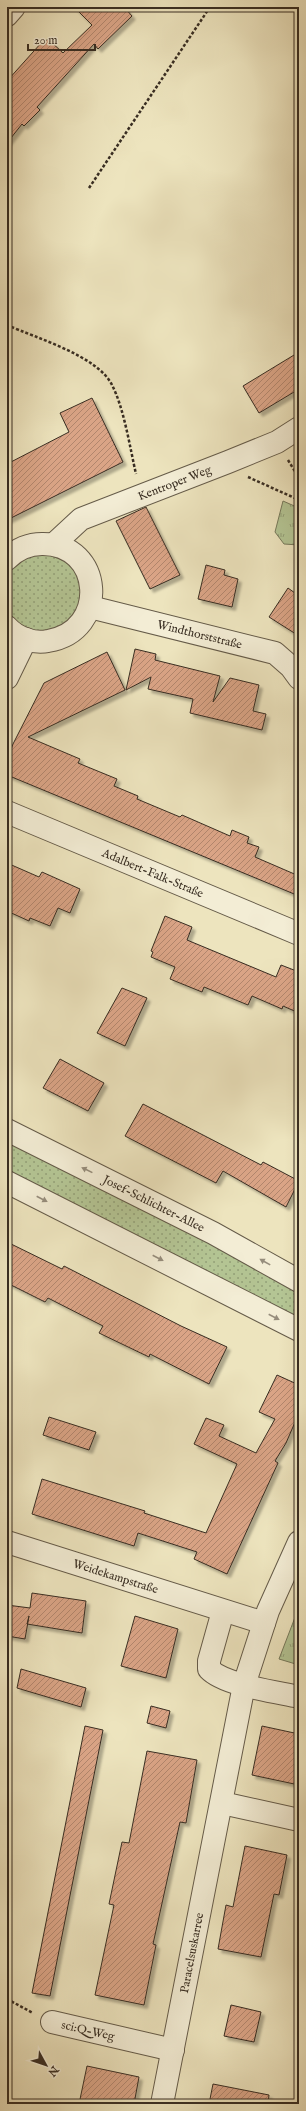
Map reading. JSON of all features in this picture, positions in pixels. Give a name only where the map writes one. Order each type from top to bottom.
[{"type":"street","points":[[7,14],[14,7]]},
{"type":"street","name":"Kentroper Weg","points":[[54,544],[82,519],[141,494],[277,442],[299,428]]},
{"type":"street","points":[[7,559],[23,547],[36,544],[54,544],[74,554],[83,564],[89,576],[92,589],[90,607],[79,626],[68,635],[57,640],[44,642],[26,639],[7,627]]},
{"type":"street","name":"Windthorststraße","points":[[90,607],[275,653],[291,666],[299,678]]},
{"type":"street","points":[[7,678],[26,639]]},
{"type":"street","name":"Adalbert-Falk-Straße","points":[[7,812],[299,934]]},
{"type":"street","name":"Josef-Schlichter-Allee","points":[[7,1130],[213,1232],[299,1281]]},
{"type":"street","points":[[7,1182],[299,1330]]},
{"type":"street","name":"Weidekampstraße","points":[[7,1542],[264,1623]]},
{"type":"street","name":"Paracelsuskarree","points":[[162,2104],[243,1693],[264,1623],[299,1542]]},
{"type":"street","points":[[224,1611],[209,1661],[209,1669],[215,1675],[243,1693],[299,1697]]},
{"type":"street","points":[[222,1803],[299,1820]]},
{"type":"street","name":"sci:Q-Weg","points":[[52,2022],[173,2050]]},
{"type":"path","points":[[89,188],[210,7]]},
{"type":"path","points":[[7,325],[75,355],[97,367],[112,384],[120,408],[141,494]]},
{"type":"path","points":[[228,462],[243,475],[299,500]]},
{"type":"path","name":"sci:Q-Weg","points":[[7,1999],[52,2022]]},
{"type":"green space","points":[[283,501],[299,508],[299,545],[284,544],[275,532]]},
{"type":"green space","points":[[40,554],[59,559],[67,564],[74,570],[79,578],[81,587],[81,596],[73,619],[66,625],[48,632],[38,632],[20,627],[13,621],[8,613],[6,605],[7,576],[10,571],[20,561]]},
{"type":"green space","points":[[7,1142],[299,1288],[299,1319],[7,1172]]},
{"type":"green space","points":[[299,1607],[299,1665],[279,1659]]},
{"type":"building","points":[[74,7],[124,7],[132,16],[98,49],[94,44],[37,107],[40,110],[24,126],[22,124],[7,143],[7,81],[42,42],[43,43],[48,39],[63,53],[92,25]]},
{"type":"building","points":[[299,352],[299,389],[259,413],[243,386]]},
{"type":"building","points":[[92,398],[123,462],[7,520],[7,464],[69,432],[60,413]]},
{"type":"building","points":[[146,507],[180,575],[150,589],[116,521]]},
{"type":"building","points":[[206,565],[225,570],[224,575],[238,579],[232,607],[198,599]]},
{"type":"building","points":[[288,588],[299,596],[299,636],[269,617]]},
{"type":"building","points":[[135,649],[156,654],[155,660],[220,676],[213,702],[230,678],[259,685],[253,711],[266,714],[262,730],[190,713],[193,699],[148,689],[151,677],[126,690]]},
{"type":"building","points":[[107,652],[125,690],[28,737],[80,759],[78,763],[117,779],[114,786],[138,796],[137,799],[180,817],[182,815],[230,836],[232,830],[249,837],[247,843],[259,847],[255,857],[299,876],[299,896],[7,775],[7,760],[13,744],[44,683]]},
{"type":"building","points":[[7,863],[39,877],[42,872],[80,889],[70,913],[58,908],[50,926],[30,918],[29,921],[7,911]]},
{"type":"building","points":[[165,916],[192,927],[187,940],[276,977],[281,965],[299,972],[299,1013],[283,1006],[282,1009],[252,996],[248,1005],[204,987],[202,992],[170,979],[175,967],[151,957],[153,952],[151,951]]},
{"type":"building","points":[[122,988],[147,998],[125,1046],[97,1033]]},
{"type":"building","points":[[60,1059],[104,1083],[88,1111],[43,1088]]},
{"type":"building","points":[[143,1104],[261,1165],[263,1162],[299,1181],[286,1207],[223,1171],[216,1183],[125,1136]]},
{"type":"building","points":[[7,1242],[62,1269],[64,1266],[181,1326],[227,1347],[209,1384],[150,1354],[149,1357],[99,1333],[103,1326],[48,1298],[45,1302],[7,1283]]},
{"type":"building","points":[[277,1375],[299,1385],[299,1413],[286,1443],[275,1461],[278,1463],[227,1574],[194,1559],[197,1552],[138,1533],[134,1546],[32,1514],[42,1479],[145,1511],[144,1513],[206,1533],[237,1464],[194,1444],[206,1418],[224,1425],[219,1436],[256,1453],[275,1419],[259,1412]]},
{"type":"building","points":[[49,1417],[96,1432],[89,1450],[43,1435]]},
{"type":"building","points":[[32,1593],[86,1601],[82,1633],[28,1624],[25,1639],[7,1636],[7,1605],[30,1608]]},
{"type":"building","points":[[135,1616],[178,1629],[166,1678],[121,1666]]},
{"type":"building","points":[[21,1669],[86,1688],[81,1707],[17,1688]]},
{"type":"building","points":[[151,1706],[170,1711],[166,1728],[147,1723]]},
{"type":"building","points":[[85,1726],[103,1730],[50,1996],[32,1993]]},
{"type":"building","points":[[262,1726],[299,1734],[299,1785],[252,1775]]},
{"type":"building","points":[[147,1751],[197,1760],[186,1823],[180,1822],[153,1944],[156,1945],[144,2005],[95,1995],[114,1905],[109,1904],[122,1842],[129,1843]]},
{"type":"building","points":[[245,1846],[287,1855],[279,1895],[274,1894],[261,1957],[218,1949],[226,1905],[233,1907]]},
{"type":"building","points":[[231,2005],[261,2012],[254,2042],[224,2036]]},
{"type":"building","points":[[87,2066],[139,2077],[134,2104],[79,2104]]},
{"type":"building","points":[[213,2084],[269,2095],[268,2104],[209,2104]]}]
